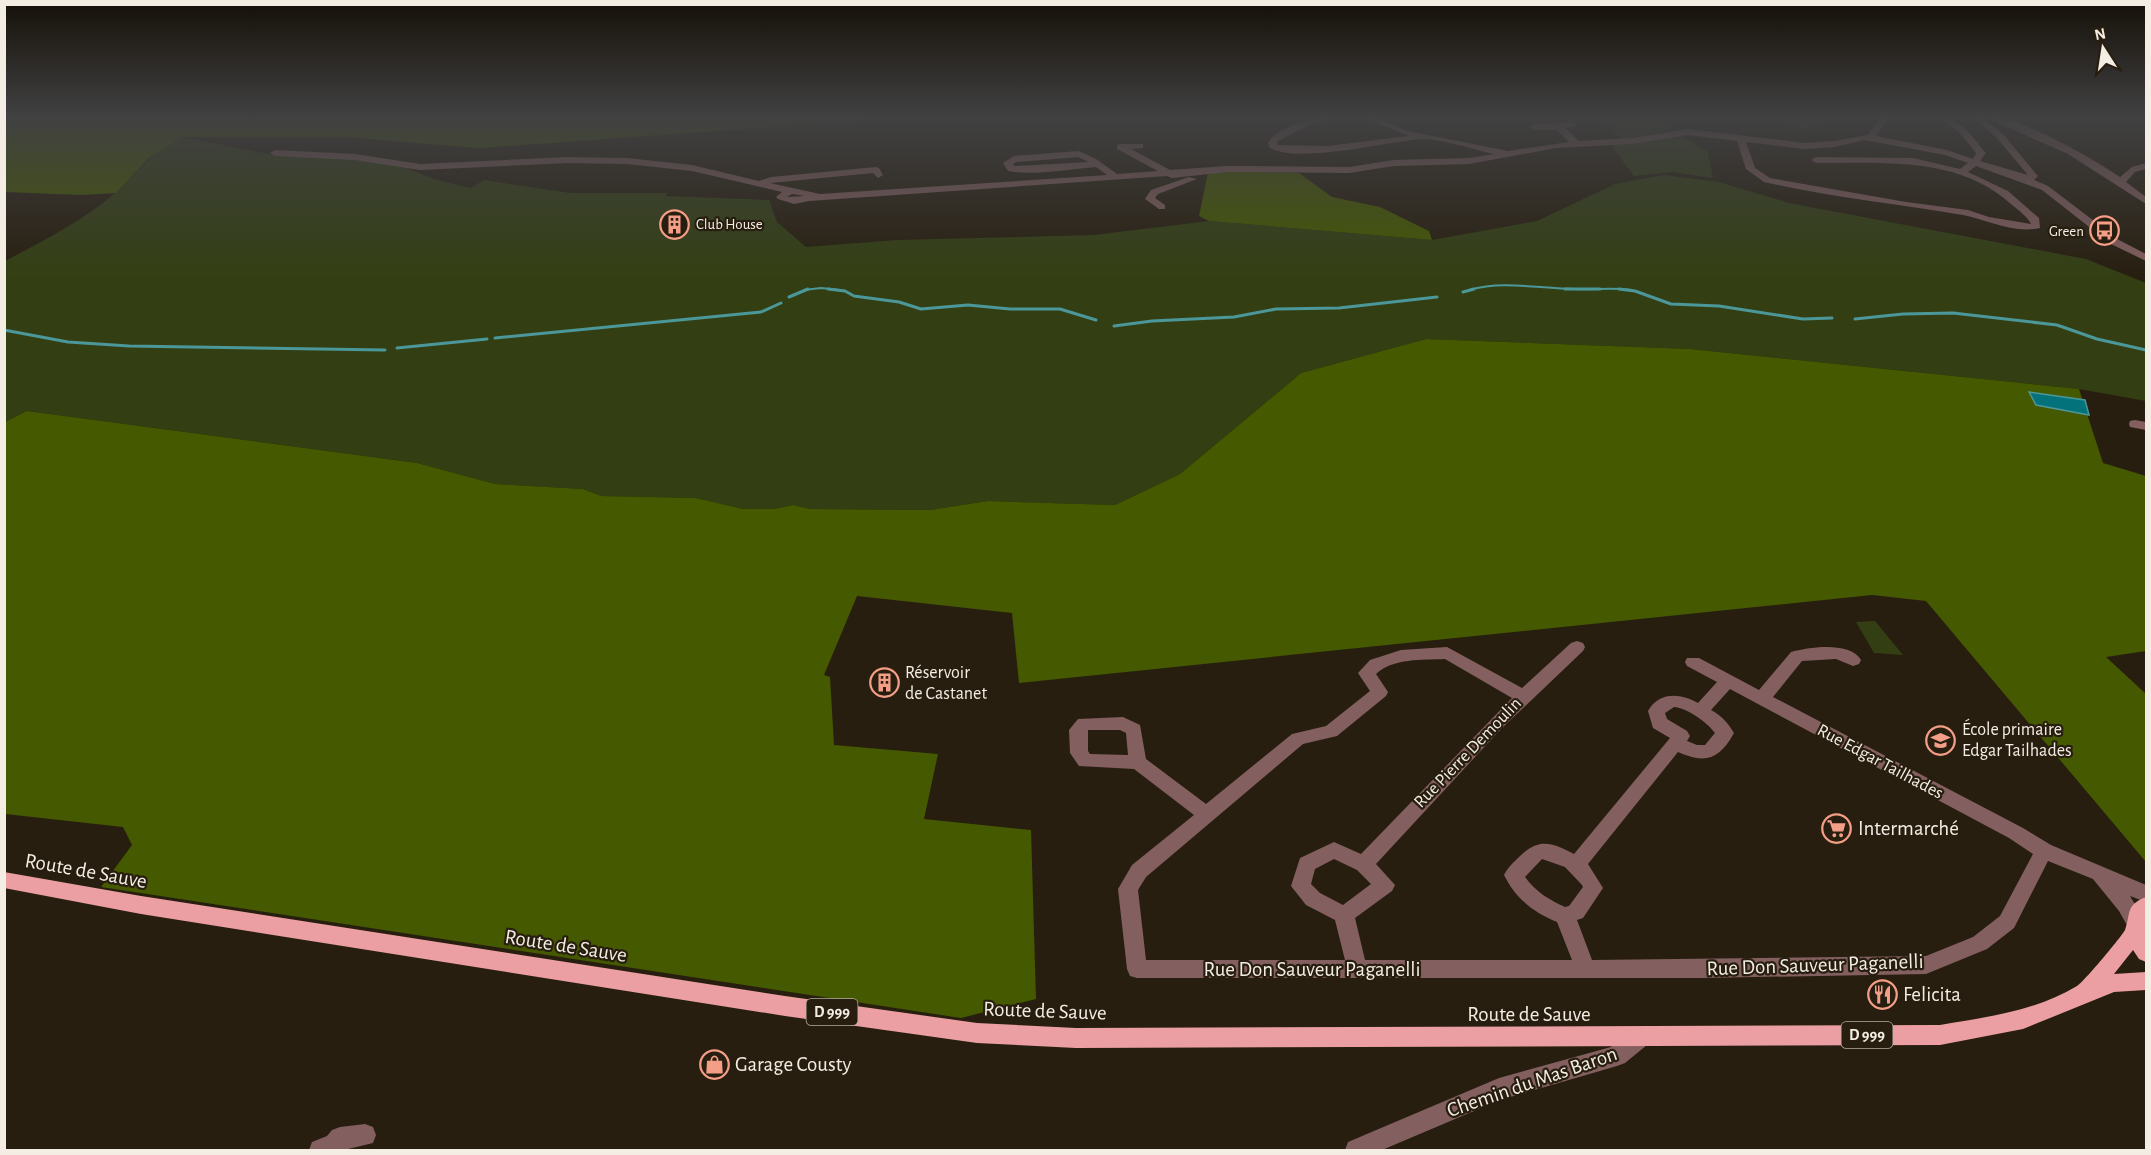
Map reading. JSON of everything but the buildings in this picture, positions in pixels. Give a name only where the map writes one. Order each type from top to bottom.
[{"type":"main road","name":"Route de Sauve","points":[[4,880],[141,905],[785,1006],[977,1033],[1076,1038],[1639,1038],[1940,1035],[2024,1019],[2087,991],[2130,980],[2146,981]]},
{"type":"main road","points":[[2139,920],[2146,953]]},
{"type":"main road","name":"Route de Sauve","points":[[2087,991],[2139,920]]},
{"type":"street","points":[[704,171],[805,196],[818,197],[938,191],[1211,171]]},
{"type":"street","points":[[759,184],[771,180],[867,171]]},
{"type":"street","points":[[876,171],[878,176]]},
{"type":"street","points":[[1106,171],[1114,177]]},
{"type":"street","points":[[1164,171],[1172,175]]},
{"type":"street","points":[[1754,171],[1767,180],[1906,205],[1968,213],[1987,220],[2028,227],[2036,226],[2035,220],[2005,193],[1957,171]]},
{"type":"street","points":[[2004,171],[2013,174],[2026,174]]},
{"type":"street","points":[[2024,171],[2115,242],[2146,258]]},
{"type":"street","points":[[2104,171],[2122,181],[2146,201]]},
{"type":"street","points":[[2122,181],[2129,171]]},
{"type":"street","points":[[1162,207],[1150,199],[1154,192],[1194,179],[1199,176],[1198,172]]},
{"type":"street","name":"Rue Pierre Demoulin","points":[[1364,864],[1522,696],[1577,647]]},
{"type":"street","name":"Rue Don Sauveur Paganelli","points":[[1522,696],[1447,653],[1401,656],[1376,664],[1366,673],[1380,692],[1331,731],[1299,738],[1139,871],[1128,889],[1137,969],[1586,969],[1926,965],[1980,943],[2007,922],[2043,857]]},
{"type":"street","points":[[1761,699],[1797,656],[1838,653],[1853,660]]},
{"type":"street","name":"Rue Edgar Tailhades","points":[[1693,662],[2016,833],[2043,857],[2096,872],[2146,894]]},
{"type":"street","points":[[1700,712],[1728,681]]},
{"type":"street","points":[[1576,866],[1681,735],[1659,723],[1656,711],[1667,701],[1678,700],[1700,712],[1716,721],[1725,733],[1709,752],[1695,752],[1675,743]]},
{"type":"street","points":[[1138,762],[1207,815]]},
{"type":"street","points":[[1344,915],[1385,885],[1364,864],[1334,850],[1307,864],[1302,886],[1314,899],[1344,915],[1357,969]]},
{"type":"street","points":[[1538,851],[1555,852],[1576,866],[1589,876],[1593,888],[1576,912],[1565,916],[1552,911],[1518,885],[1514,875],[1538,851]]},
{"type":"street","name":"Rue Edgar Tailhades","points":[[2096,872],[2139,920]]},
{"type":"street","points":[[1565,916],[1586,969]]},
{"type":"street","name":"Chemin du Mas Baron","points":[[1356,1150],[1498,1089],[1617,1056],[1639,1038]]},
{"type":"street","points":[[330,1148],[340,1138],[365,1135]]},
{"type":"green space","points":[[5,171],[137,171],[116,193],[80,195],[5,192]]},
{"type":"green space","points":[[138,171],[413,171],[437,180],[471,188],[484,180],[570,193],[667,193],[666,196],[769,200],[777,222],[806,247],[897,240],[1094,235],[1209,221],[1432,240],[1537,221],[1615,184],[1664,175],[1719,182],[1789,203],[2086,259],[2146,283],[2146,401],[2079,389],[1690,349],[1426,339],[1301,373],[1180,474],[1115,505],[988,501],[930,510],[810,509],[793,505],[774,509],[743,509],[696,498],[601,496],[583,489],[495,484],[417,463],[27,411],[5,422],[5,261],[89,213],[123,186]]},
{"type":"green space","points":[[1630,171],[1712,171],[1713,178],[1673,172],[1634,176]]},
{"type":"green space","points":[[1208,172],[1299,173],[1332,197],[1380,207],[1429,231],[1432,240],[1209,221],[1199,216]]},
{"type":"green space","points":[[1426,339],[1690,349],[2079,389],[2103,463],[2146,476],[2146,651],[2106,657],[2146,694],[2146,862],[1926,601],[1872,595],[1019,683],[1012,613],[857,596],[824,675],[830,677],[834,745],[938,754],[924,819],[1031,830],[1036,999],[961,1018],[101,887],[132,845],[123,827],[5,814],[5,422],[27,411],[417,463],[495,484],[583,489],[601,496],[696,498],[743,509],[774,509],[793,505],[810,509],[930,510],[988,501],[1115,505],[1180,474],[1301,373]]},
{"type":"green space","points":[[1875,621],[1903,655],[1874,653],[1856,622]]},
{"type":"water","points":[[2029,392],[2085,400],[2089,415],[2036,405]]},
{"type":"waterway","points":[[1469,290],[1509,285],[1562,289],[1620,289]]},
{"type":"waterway","points":[[806,290],[821,288],[840,290]]},
{"type":"waterway","points":[[828,289],[845,291],[854,296],[899,302],[921,309],[968,305],[1010,309],[1060,309],[1096,320]]},
{"type":"waterway","points":[[1463,292],[1474,289]]},
{"type":"waterway","points":[[1620,289],[1632,290]]},
{"type":"waterway","points":[[1620,289],[1635,291],[1671,304],[1719,306],[1803,319],[1832,318]]},
{"type":"waterway","points":[[789,297],[806,290]]},
{"type":"waterway","points":[[1114,326],[1152,321],[1234,317],[1276,309],[1339,308],[1437,297]]},
{"type":"waterway","points":[[495,338],[761,312],[781,303]]},
{"type":"waterway","points":[[1855,319],[1903,314],[1953,313],[2057,325],[2097,339],[2146,350]]},
{"type":"waterway","points":[[4,330],[68,342],[129,346],[385,350]]},
{"type":"waterway","points":[[397,348],[487,339]]},
{"type":"place","name":"Club House","points":[[675,224]]},
{"type":"place","name":"Green","points":[[2105,231]]},
{"type":"place","name":"Réservoir de Castanet","points":[[884,683]]},
{"type":"place","name":"École primaire Edgar Tailhades","points":[[1941,740]]},
{"type":"place","name":"Intermarché","points":[[1837,828]]},
{"type":"place","name":"Felicita","points":[[1882,994]]},
{"type":"place","name":"Garage Cousty","points":[[714,1064]]}]
